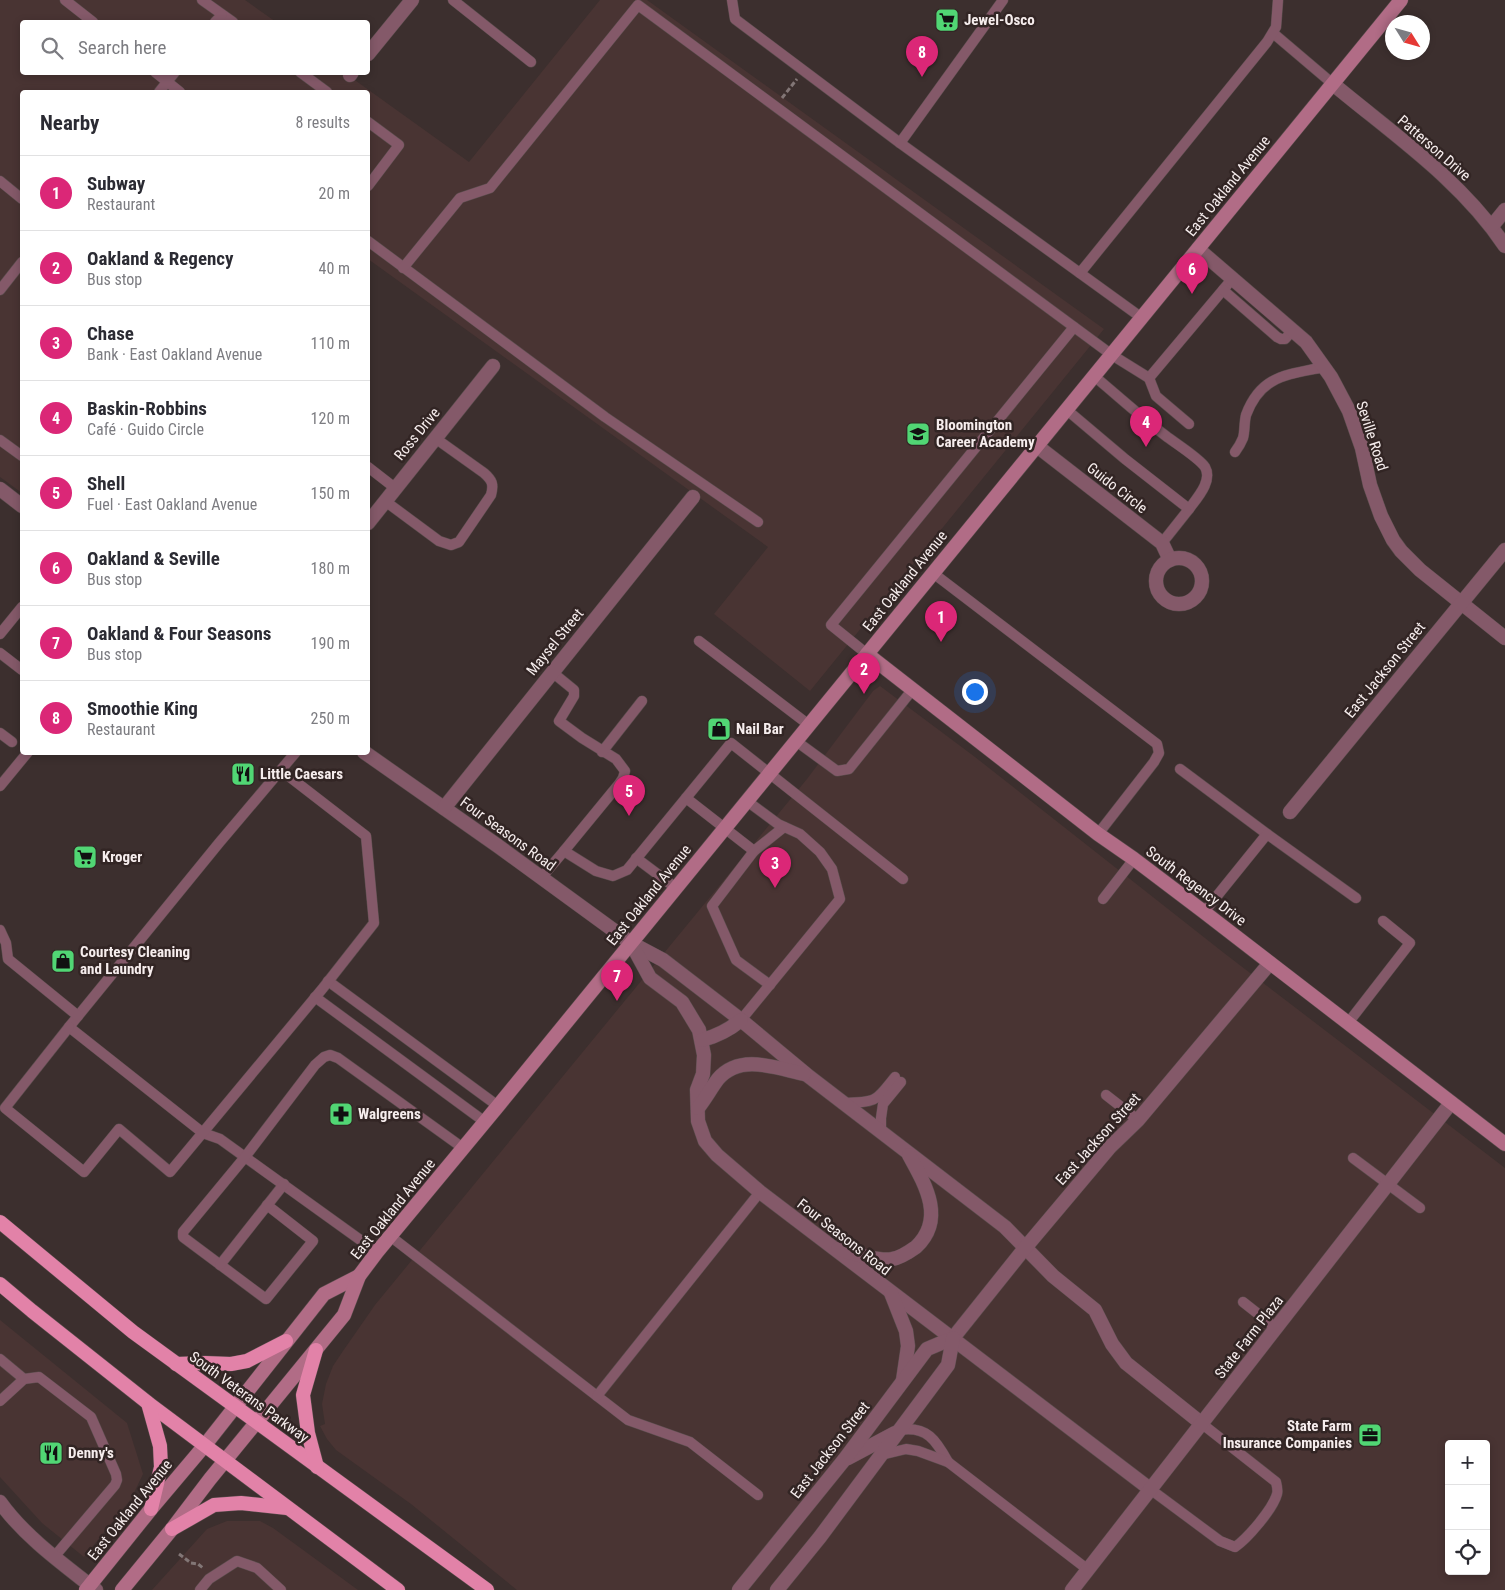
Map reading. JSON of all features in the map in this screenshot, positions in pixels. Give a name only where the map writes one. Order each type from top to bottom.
[{"type":"highway","name":"South Veterans Parkway","points":[[0,1222],[133,1332],[487,1590]]},
{"type":"highway","points":[[0,1284],[148,1403],[398,1590]]},
{"type":"highway","points":[[176,1364],[231,1364],[247,1362],[286,1341]]},
{"type":"highway","points":[[316,1350],[303,1395],[308,1433],[317,1467]]},
{"type":"highway","points":[[148,1403],[160,1446],[161,1467],[151,1509]]},
{"type":"highway","points":[[172,1529],[214,1505],[241,1503],[287,1508]]},
{"type":"main road","name":"East Oakland Avenue","points":[[122,1590],[344,1315],[359,1276],[377,1252],[1112,355],[1332,84],[1396,2]]},
{"type":"main road","name":"South Regency Drive","points":[[867,654],[1098,834],[1204,912],[1505,1144]]},
{"type":"main road","name":"East Oakland Avenue","points":[[90,1588],[324,1294],[359,1276]]},
{"type":"street","points":[[370,52],[412,0]]},
{"type":"street","name":"Patterson Drive","points":[[1332,84],[1441,173],[1492,226],[1505,246]]},
{"type":"street","points":[[1492,226],[1505,210]]},
{"type":"street","name":"Seville Road","points":[[1198,249],[1306,342],[1324,367],[1350,411],[1362,448],[1370,485],[1381,516],[1401,551],[1420,570],[1505,638]]},
{"type":"street","name":"Ross Drive","points":[[370,520],[493,366]]},
{"type":"street","name":"Guido Circle","points":[[1037,446],[1162,544],[1170,560]]},
{"type":"street","points":[[1,492],[20,505]]},
{"type":"street","name":"Maysel Street","points":[[444,808],[693,497]]},
{"type":"street","name":"East Jackson Street","points":[[1290,812],[1505,550]]},
{"type":"street","name":"Four Seasons Road","points":[[368,755],[631,943],[663,960],[741,1020],[807,1075],[1005,1227],[1053,1276],[1095,1310],[1112,1344],[1126,1363],[1201,1423]]},
{"type":"street","name":"Four Seasons Road","points":[[631,943],[650,978],[682,1002],[699,1030],[704,1056],[703,1074],[697,1090],[698,1121],[705,1140],[717,1155],[760,1192],[1150,1489]]},
{"type":"street","name":"East Jackson Street","points":[[739,1590],[844,1460],[927,1349],[952,1338],[1110,1147],[1138,1120],[1270,963]]},
{"type":"street","points":[[702,1040],[730,1029],[741,1020]]},
{"type":"street","points":[[698,1108],[720,1077],[740,1065],[756,1064],[807,1075]]},
{"type":"street","name":"State Farm Plaza","points":[[1072,1590],[1450,1103]]},
{"type":"street","points":[[833,1248],[873,1258],[891,1260],[910,1252],[923,1240],[930,1225],[932,1209],[926,1187],[908,1152]]},
{"type":"street","points":[[891,1293],[908,1346],[902,1384]]},
{"type":"street","points":[[776,1590],[820,1536],[948,1365],[952,1338]]},
{"type":"street","points":[[844,1460],[900,1430]]},
{"type":"street","points":[[0,1502],[21,1526],[90,1588]]},
{"type":"lane","points":[[65,0],[90,20]]},
{"type":"lane","points":[[202,0],[219,19]]},
{"type":"lane","points":[[453,0],[531,62]]},
{"type":"lane","points":[[732,0],[735,19],[900,143],[1142,318]]},
{"type":"lane","points":[[900,143],[1002,0]]},
{"type":"lane","points":[[1080,273],[1267,42],[1276,27],[1278,0]]},
{"type":"lane","points":[[403,268],[460,198],[490,188],[638,5],[1112,355],[1149,378],[1156,396],[1189,424]]},
{"type":"lane","points":[[1273,33],[1332,84]]},
{"type":"lane","points":[[159,75],[177,90]]},
{"type":"lane","points":[[161,90],[173,75]]},
{"type":"lane","points":[[304,75],[324,90]]},
{"type":"lane","points":[[370,123],[399,145],[370,183]]},
{"type":"lane","points":[[0,181],[20,197]]},
{"type":"lane","points":[[370,243],[605,417],[758,522]]},
{"type":"lane","points":[[0,290],[20,265]]},
{"type":"lane","points":[[1149,378],[1233,278]]},
{"type":"lane","points":[[1223,290],[1276,337],[1285,338],[1293,330]]},
{"type":"lane","points":[[867,654],[831,625],[1074,327]]},
{"type":"lane","points":[[1235,452],[1243,438],[1245,418],[1254,397],[1266,384],[1279,377],[1324,367]]},
{"type":"lane","points":[[1094,376],[1205,468],[1206,481],[1201,494],[1162,544]]},
{"type":"lane","points":[[1067,410],[1125,459],[1189,509]]},
{"type":"lane","points":[[385,501],[439,541],[451,545],[459,542],[491,495],[493,486],[491,479],[484,472],[435,438]]},
{"type":"lane","points":[[0,440],[20,455]]},
{"type":"lane","points":[[370,469],[395,488]]},
{"type":"lane","points":[[933,573],[1157,744],[1159,753],[1154,762],[1098,834]]},
{"type":"lane","points":[[0,634],[20,609]]},
{"type":"lane","points":[[699,641],[809,725]]},
{"type":"lane","points":[[0,653],[20,668]]},
{"type":"lane","points":[[541,878],[624,778],[625,771],[616,758],[602,752],[559,721],[574,696],[574,690],[552,672]]},
{"type":"lane","points":[[796,741],[837,771],[849,769],[912,689]]},
{"type":"lane","points":[[602,752],[642,701]]},
{"type":"lane","points":[[0,733],[12,742]]},
{"type":"lane","points":[[564,851],[596,871],[613,876],[627,870],[731,743],[903,879]]},
{"type":"lane","points":[[0,786],[26,755]]},
{"type":"lane","points":[[282,770],[366,836],[374,924],[170,1172],[119,1129],[84,1172],[5,1108],[219,843],[294,755]]},
{"type":"lane","points":[[1180,770],[1356,898]]},
{"type":"lane","points":[[686,798],[754,851]]},
{"type":"lane","points":[[741,1020],[840,899],[832,869],[820,852],[800,834],[778,824],[747,801]]},
{"type":"lane","points":[[770,985],[736,960],[712,906],[754,851],[784,827]]},
{"type":"lane","points":[[1204,912],[1267,834]]},
{"type":"lane","points":[[636,858],[676,888]]},
{"type":"lane","points":[[1103,899],[1134,859]]},
{"type":"lane","points":[[1348,1023],[1410,943],[1383,921]]},
{"type":"lane","points":[[0,930],[6,943],[8,959],[78,1016]]},
{"type":"lane","points":[[328,981],[498,1106]]},
{"type":"lane","points":[[315,997],[485,1122]]},
{"type":"lane","points":[[69,1027],[203,1133],[220,1139],[377,1252]]},
{"type":"lane","points":[[267,1205],[313,1241],[268,1299],[265,1299],[183,1236],[183,1232],[245,1157],[315,1064],[330,1055],[338,1058],[463,1148]]},
{"type":"lane","points":[[844,1103],[868,1102],[878,1098],[898,1079],[882,1104],[881,1131]]},
{"type":"lane","points":[[1106,1095],[1138,1120]]},
{"type":"lane","points":[[1353,1158],[1420,1208]]},
{"type":"lane","points":[[220,1265],[284,1184]]},
{"type":"lane","points":[[597,1396],[760,1192]]},
{"type":"lane","points":[[390,1236],[628,1420],[690,1442],[758,1495]]},
{"type":"lane","points":[[1243,1302],[1276,1328]]},
{"type":"lane","points":[[0,1359],[24,1379]]},
{"type":"lane","points":[[0,1401],[24,1379],[39,1377],[91,1417],[116,1474],[117,1480],[115,1485],[54,1557]]},
{"type":"lane","points":[[1150,1489],[1220,1541],[1235,1547],[1244,1541],[1269,1509],[1278,1493],[1276,1482],[1201,1423]]},
{"type":"lane","points":[[900,1430],[912,1428],[923,1432],[938,1444],[948,1462]]},
{"type":"lane","points":[[881,1455],[906,1449],[918,1451],[948,1462],[1087,1569]]},
{"type":"lane","points":[[200,1590],[213,1576],[236,1561],[257,1568],[281,1590]]},
{"type":"path","points":[[781,99],[795,81]]},
{"type":"path","points":[[179,1554],[191,1563],[198,1564],[213,1576]]},
{"type":"shaded area","points":[[0,0],[245,0],[273,20],[20,20],[20,75],[348,75],[369,90],[20,90],[20,492],[0,477]]},
{"type":"shaded area","points":[[600,0],[647,0],[1104,329],[810,691],[714,614],[768,547],[370,260],[370,91],[469,162]]},
{"type":"shaded area","points":[[880,686],[975,757],[1224,953],[1505,1168],[1505,1590],[517,1590],[411,1504],[336,1450],[320,1426],[325,1424],[322,1404],[326,1384],[333,1366],[375,1305],[807,779],[873,691]]},
{"type":"shaded area","points":[[0,1320],[127,1423],[143,1474],[131,1499],[84,1557],[42,1523],[0,1477]]},
{"type":"shaded area","points":[[227,1521],[260,1521],[273,1528],[358,1590],[152,1590],[207,1529]]},
{"type":"place","name":"Jewel-Osco","points":[[947,20]]},
{"type":"place","name":"Smoothie King","points":[[922,77]]},
{"type":"place","name":"Oakland & Seville","points":[[1192,294]]},
{"type":"place","name":"Bloomington Career Academy","points":[[918,434]]},
{"type":"place","name":"Baskin-Robbins","points":[[1146,447]]},
{"type":"place","name":"Subway","points":[[941,642]]},
{"type":"place","name":"Oakland & Regency","points":[[864,694]]},
{"type":"place","name":"Nail Bar","points":[[719,729]]},
{"type":"place","name":"Little Caesars","points":[[243,774]]},
{"type":"place","name":"Shell","points":[[629,816]]},
{"type":"place","name":"Kroger","points":[[85,857]]},
{"type":"place","name":"Chase","points":[[775,888]]},
{"type":"place","name":"Courtesy Cleaning and Laundry","points":[[63,961]]},
{"type":"place","name":"Oakland & Four Seasons","points":[[617,1001]]},
{"type":"place","name":"Walgreens","points":[[341,1114]]},
{"type":"place","name":"State Farm Insurance Companies","points":[[1370,1435]]},
{"type":"place","name":"Denny's","points":[[51,1453]]}]
